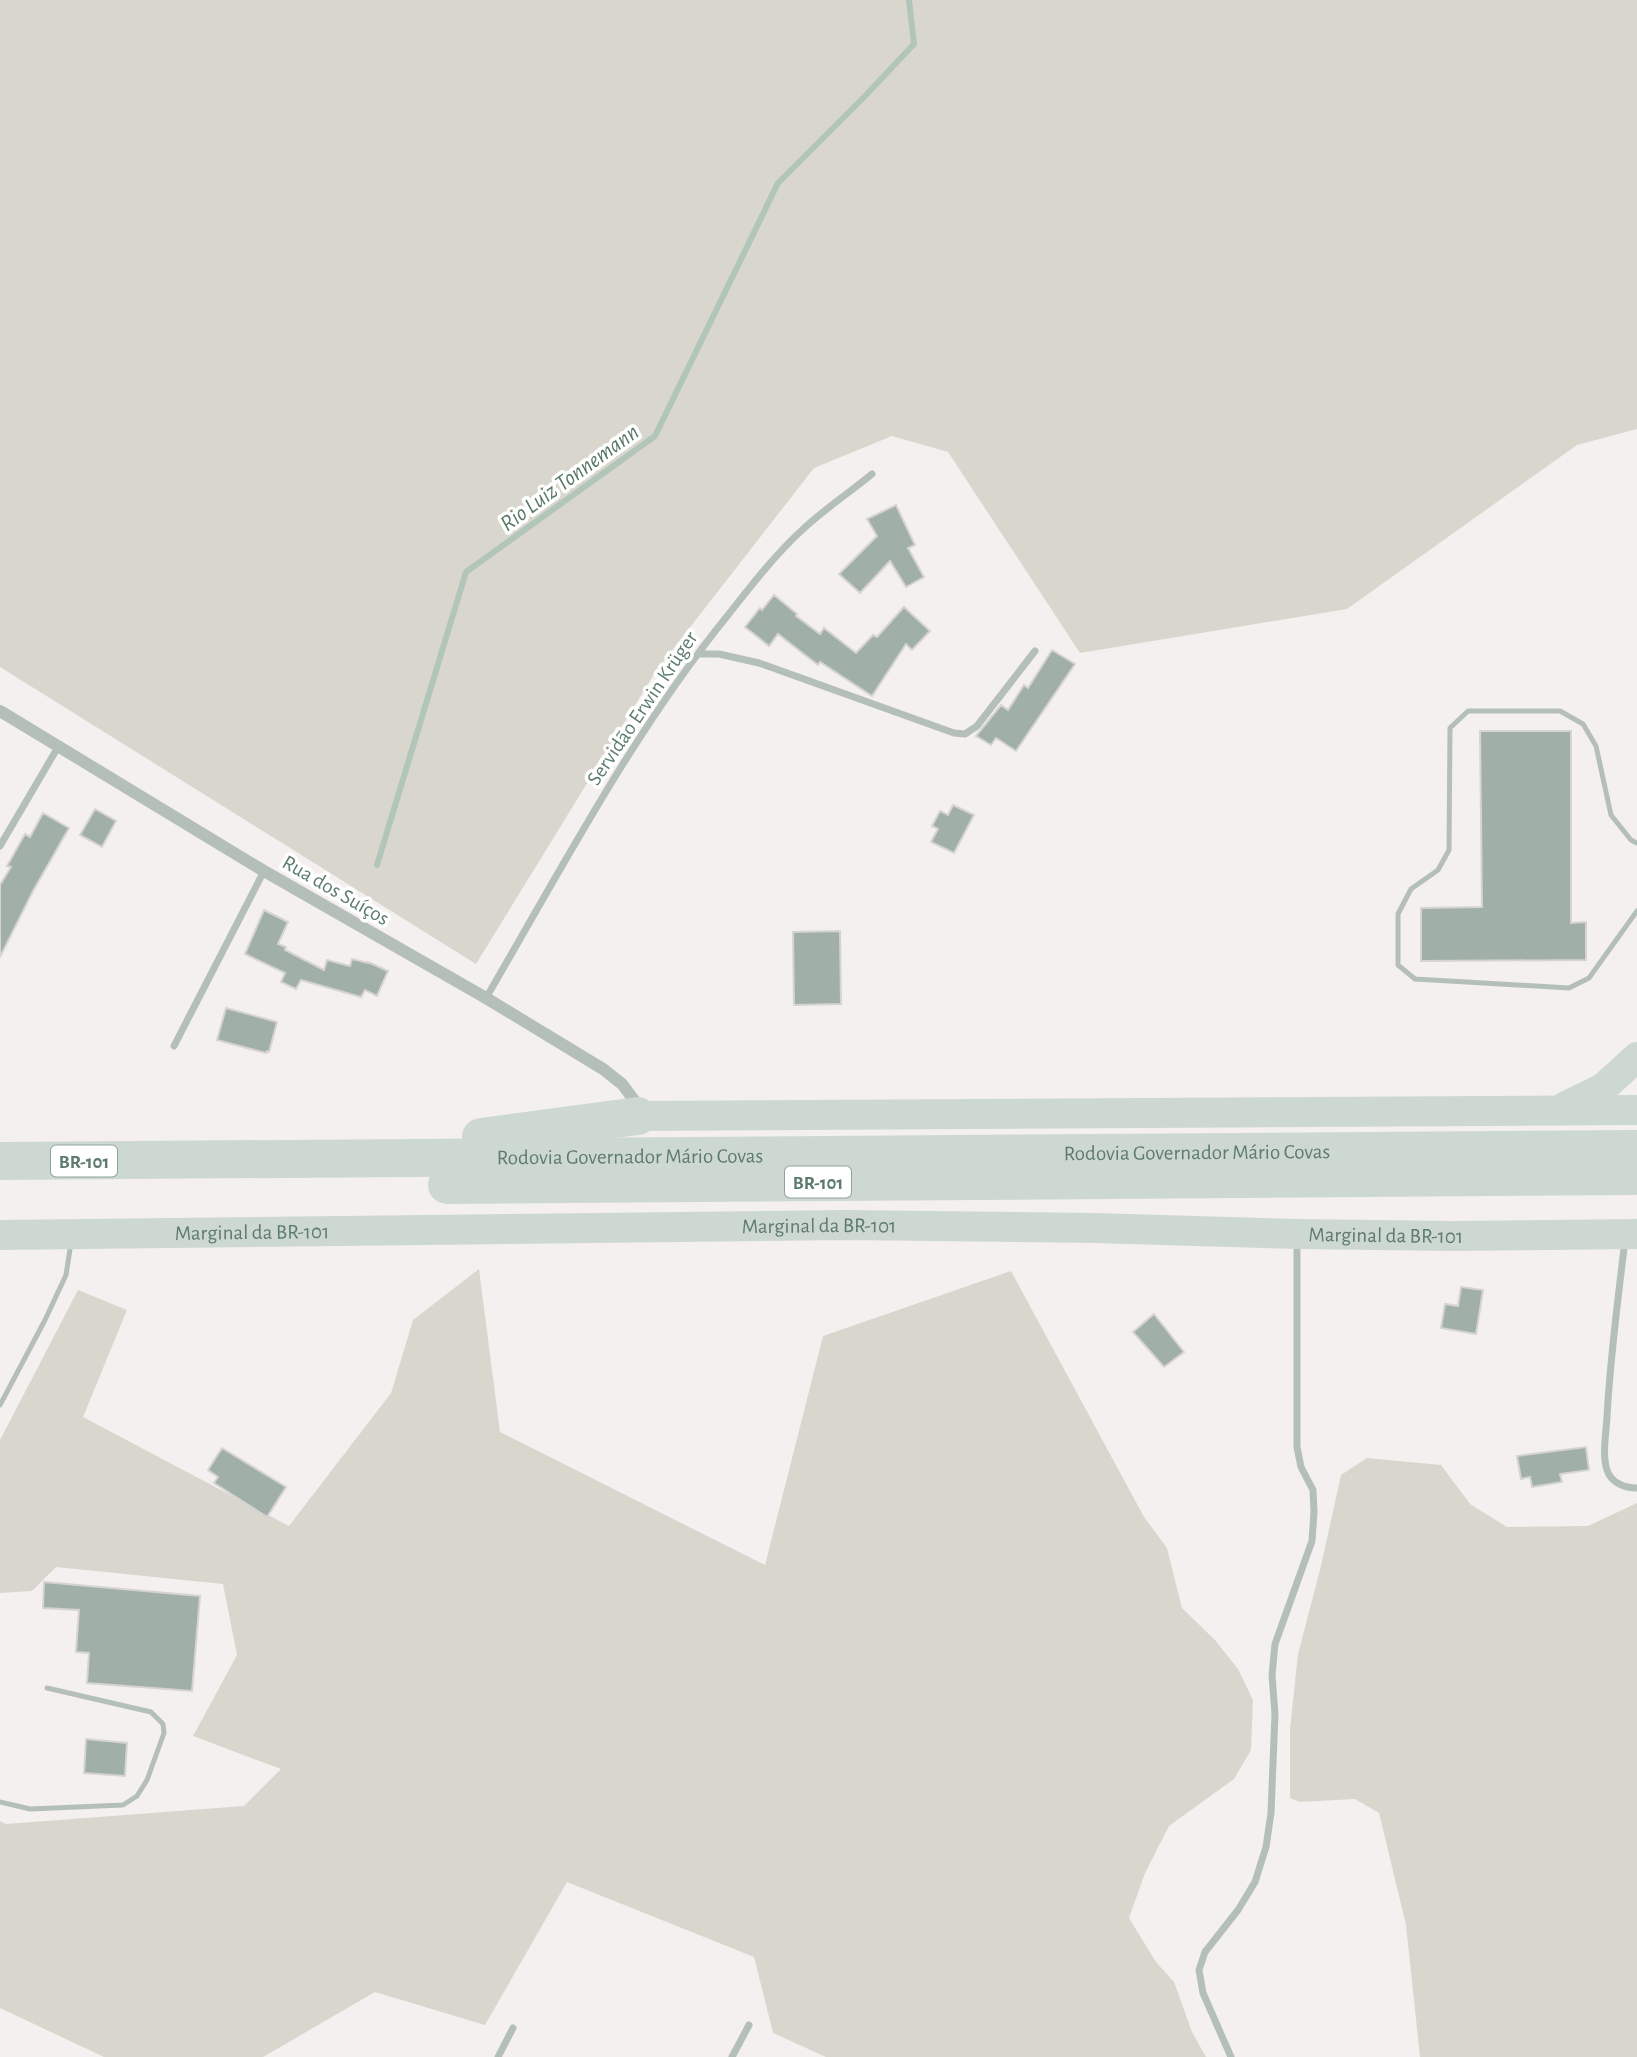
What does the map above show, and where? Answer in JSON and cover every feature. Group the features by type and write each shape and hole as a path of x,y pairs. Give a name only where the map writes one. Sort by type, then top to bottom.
{"highway":[{"path":"308,1160 638,1116"},
{"name":"Rodovia Governador Mário Covas","path":"0,1161 1637,1149"},
{"name":"Rodovia Governador Mário Covas","path":"0,1188 1637,1176"}],"main road":[{"path":"1558,1109 1603,1088 1637,1057"},
{"path":"638,1116 1637,1110"},
{"name":"Marginal da BR-101","path":"0,1235 845,1225 1453,1236 1632,1234"}],"street":[{"name":"Servidão Erwin Krüger","path":"486,998 620,770 698,654 747,591 793,539 872,474"},
{"path":"698,654 719,654 759,663 954,733 965,734 977,726 1035,650"},
{"name":"Rua dos Suíços","path":"0,711 264,871 486,998 603,1069 622,1084 634,1100 638,1116"},
{"path":"0,846 58,747"},
{"path":"174,1046 264,871"},
{"path":"1231,2057 1203,1993 1199,1970 1205,1952 1238,1910 1255,1882 1266,1847 1271,1813 1275,1714 1272,1675 1275,1644 1312,1542 1314,1522 1313,1490 1301,1466 1297,1447 1297,1234"},
{"path":"1632,1234 1611,1355 1605,1448 1607,1470 1612,1479 1623,1486 1637,1488"},
{"path":"732,2057 749,2025"},
{"path":"498,2057 513,2028"}],"lane":[{"path":"1637,843 1631,840 1611,815 1596,746 1583,723 1560,711 1468,711 1450,728 1449,850 1438,870 1411,889 1398,914 1398,965 1415,979 1569,988 1589,978 1637,911"},
{"path":"0,1405 46,1320 66,1275 73,1233"},
{"path":"0,1802 30,1809 123,1805 137,1796 147,1780 164,1733 159,1718 151,1712 47,1688"}],"shaded area":[{"path":"0,0 1637,0 1637,429 1577,445 1347,609 1080,653 948,452 892,436 814,468 656,671 476,964 0,667"},
{"path":"479,1269 500,1432 765,1565 823,1336 1011,1271 1144,1517 1167,1548 1182,1608 1215,1640 1238,1669 1253,1700 1251,1750 1234,1779 1169,1826 1145,1873 1129,1918 1156,1962 1174,1982 1192,2032 1206,2057 826,2057 773,2033 754,1957 567,1882 485,2025 375,1992 263,2057 104,2057 0,2008 0,1821 6,1824 244,1806 281,1769 193,1736 237,1655 223,1584 56,1567 32,1591 0,1593 0,1440 78,1290 127,1310 83,1417 289,1526 391,1393 413,1320"},
{"path":"1367,1458 1441,1465 1470,1504 1507,1527 1588,1526 1637,1503 1637,2057 1420,2057 1406,1925 1379,1813 1355,1799 1300,1802 1290,1798 1290,1729 1298,1654 1341,1475"}],"building":[{"path":"896,505 915,545 908,548 924,577 906,587 890,561 860,593 839,574 877,536 867,519"},
{"path":"774,595 820,634 824,628 856,653 873,635 877,637 904,607 930,631 912,650 906,644 872,696 820,662 818,665 778,634 769,646 745,627"},
{"path":"1052,650 1075,664 1016,751 996,738 991,745 976,736 1001,705 1008,710 1024,685 1028,688"},
{"path":"1480,731 1571,731 1571,923 1586,922 1586,960 1421,961 1421,908 1482,907"},
{"path":"953,805 974,815 954,853 931,842 938,829 932,826 940,811 948,815"},
{"path":"95,809 116,821 102,847 80,835"},
{"path":"43,813 69,828 0,957 0,885 25,834 30,837"},
{"path":"264,910 288,922 278,944 324,970 327,960 350,966 352,959 368,962 388,971 377,996 365,990 361,997 301,980 296,989 281,982 285,973 245,954"},
{"path":"840,931 841,1004 794,1005 793,932"},
{"path":"226,1008 277,1022 269,1052 217,1040"},
{"path":"1461,1287 1483,1290 1476,1334 1441,1328 1445,1304 1458,1306"},
{"path":"1154,1314 1184,1352 1164,1367 1133,1332"},
{"path":"1586,1447 1589,1470 1560,1474 1562,1482 1532,1487 1530,1477 1521,1479 1517,1456"},
{"path":"222,1448 286,1487 267,1517 214,1483 218,1477 208,1470"},
{"path":"44,1582 200,1596 192,1691 87,1683 89,1653 76,1652 79,1610 43,1608"},
{"path":"86,1739 127,1743 125,1776 84,1773"}],"waterway":[{"name":"Rio Luiz Tonnemann","path":"377,865 466,572 655,436 778,183 914,44 909,0"}]}
